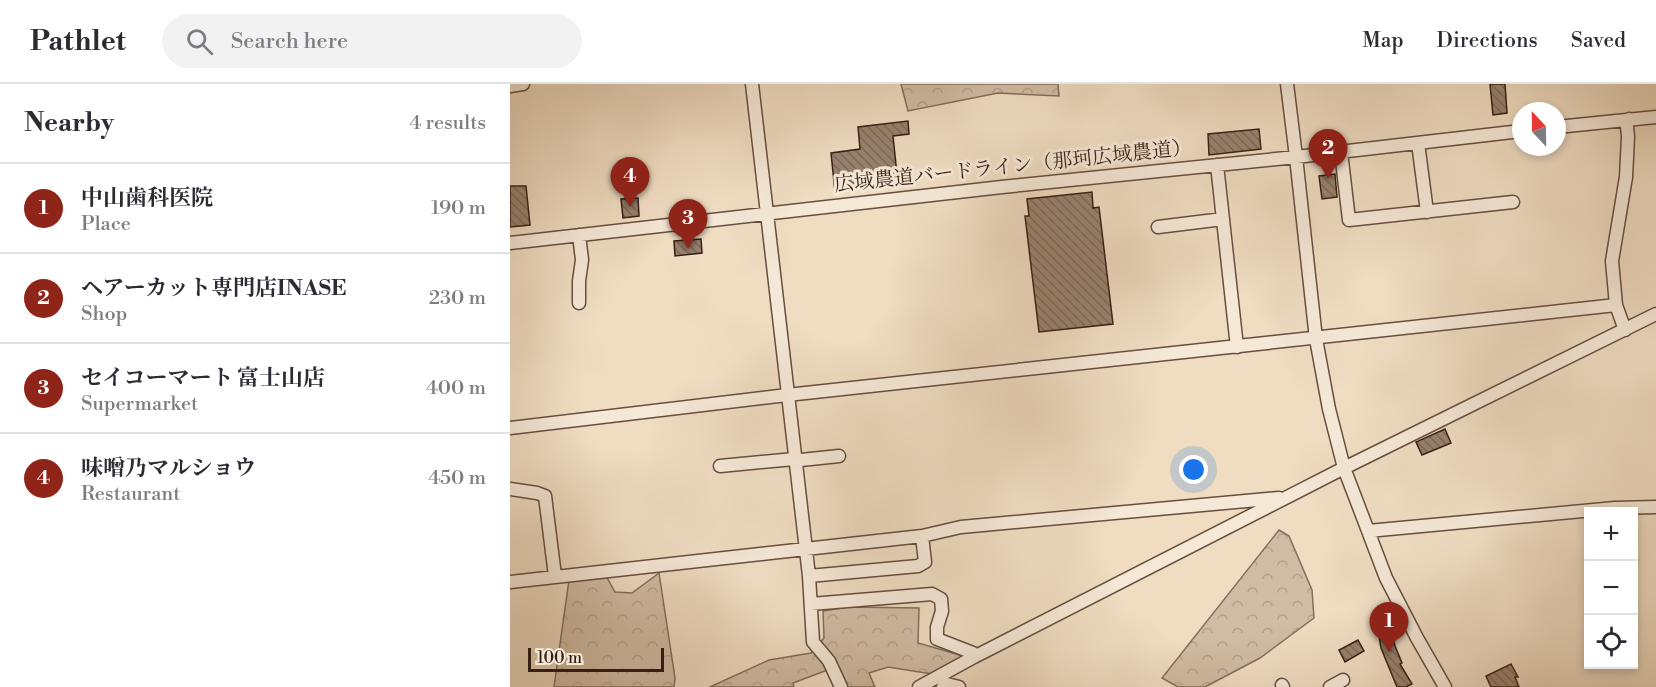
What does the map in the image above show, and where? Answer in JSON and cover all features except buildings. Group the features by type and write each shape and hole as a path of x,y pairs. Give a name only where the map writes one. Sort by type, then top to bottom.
{"street":[{"path":"510,86 523,84"},
{"path":"752,84 809,576 813,642 829,661 841,687"},
{"path":"1287,84 1316,339 1329,409 1344,468 1386,578 1445,687"},
{"path":"1566,126 1656,117"},
{"path":"1625,330 1616,305 1612,261 1626,177 1629,119"},
{"name":"広域農道バードライン（那珂広域農道）","path":"510,243 1512,132"},
{"path":"1418,143 1427,212"},
{"path":"1341,152 1349,220 1513,202"},
{"path":"1217,165 1237,347"},
{"path":"1158,227 1223,219"},
{"path":"579,236 582,260 579,303"},
{"path":"510,428 787,395 1616,305"},
{"path":"939,685 974,657 1344,468 1656,314"},
{"path":"720,466 839,456"},
{"path":"510,489 545,496 555,576"},
{"path":"510,582 922,536 961,527 1276,499 1292,495"},
{"path":"1368,531 1615,508 1656,507"},
{"path":"809,576 918,566 925,562 922,536"},
{"path":"811,604 932,594 941,599 942,611 937,627 937,639 973,653 974,657"},
{"path":"1330,687 1343,680"},
{"path":"919,687 947,684 959,687"}],"green space":[{"path":"901,84 1058,84 1059,96 998,93 908,111"},
{"path":"1279,530 1289,536 1312,590 1314,618 1260,658 1205,687 1178,687 1162,678"},
{"path":"659,573 675,678 674,687 554,687 569,580 605,574 615,592 632,593"},
{"path":"849,607 919,608 918,643 963,656 932,674 888,667 869,673 875,687 848,687 838,666 793,683 794,687 710,687 769,660 811,653 824,638 823,611"}],"place":[{"name":"ヘアーカット専門店INASE","path":"1328,179"},
{"name":"味噌乃マルショウ","path":"630,207"},
{"name":"セイコーマート 富士山店","path":"688,249"},
{"name":"中山歯科医院","path":"1389,652"}]}
